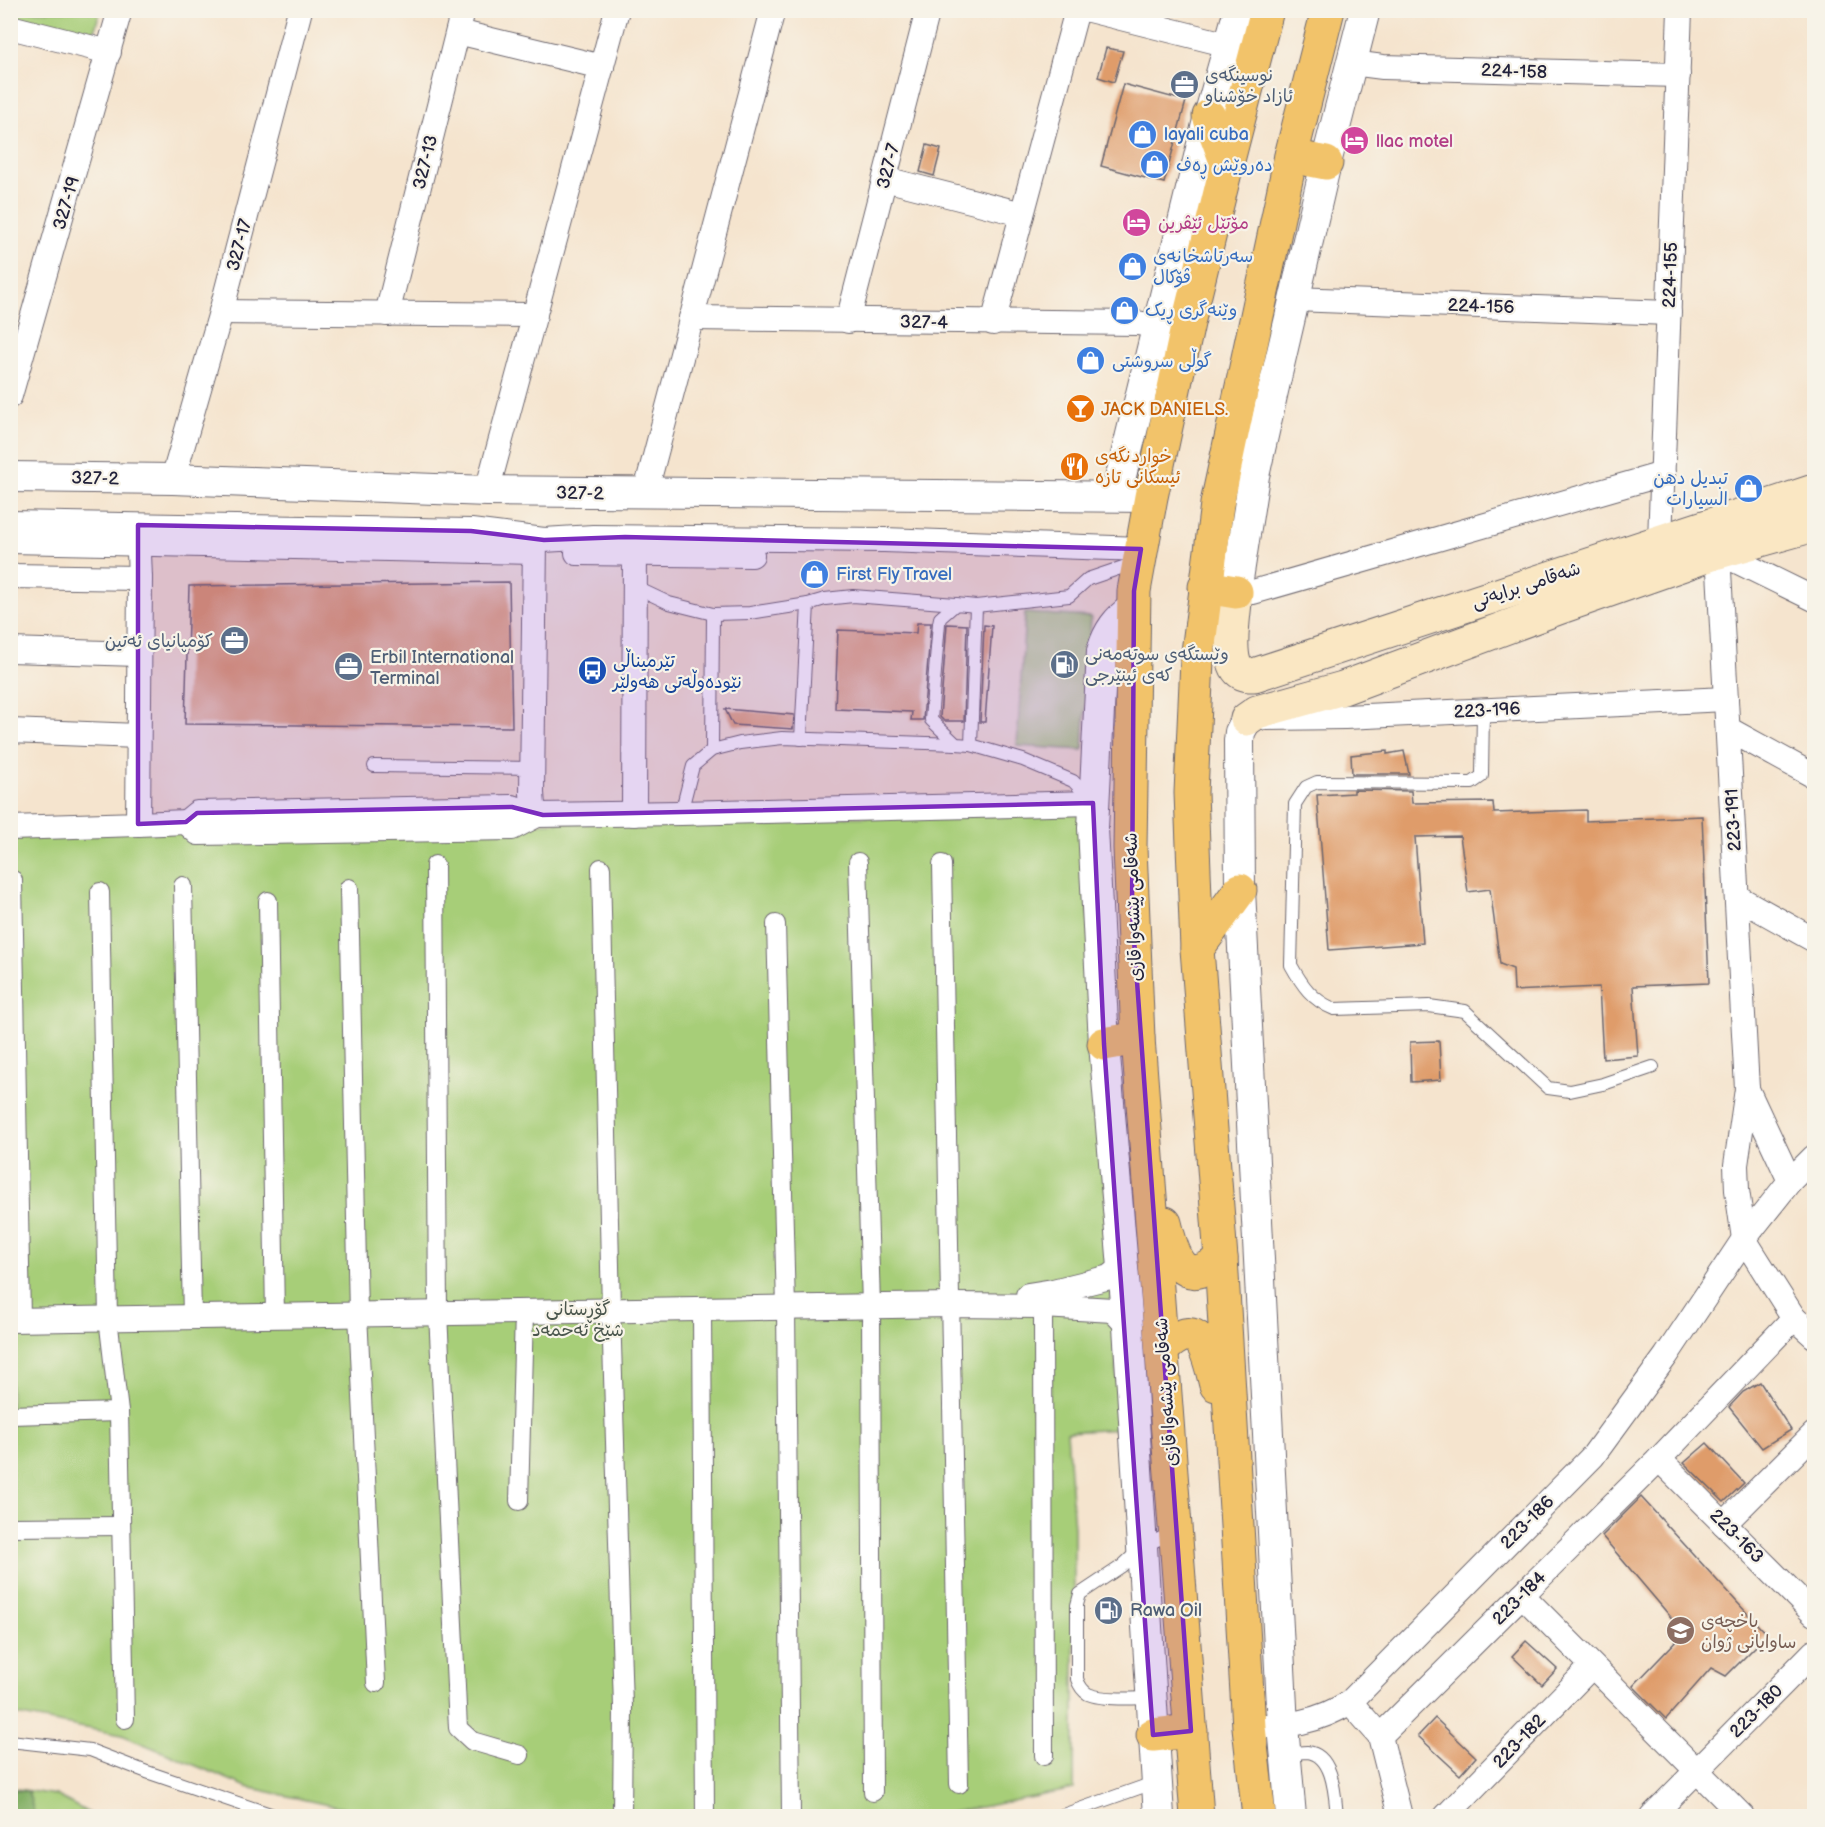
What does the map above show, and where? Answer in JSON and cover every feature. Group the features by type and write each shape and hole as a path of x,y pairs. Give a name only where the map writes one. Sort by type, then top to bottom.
{"highway":[{"name":"شەقامی پێشەوا قازی","path":"1197,1816 1138,1038 1130,848 1134,591 1150,497 1188,323 1267,10"},
{"path":"1259,1816 1249,1727 1221,1258 1197,949 1191,793 1197,660 1221,590 1217,504 1291,156 1329,10"},
{"path":"1209,116 1227,164"},
{"path":"1291,156 1326,163"},
{"path":"1197,949 1240,890"},
{"path":"1104,1044 1138,1038"},
{"path":"1149,1164 1173,1254 1181,1267 1190,1272 1201,1271 1212,1266 1221,1258"},
{"path":"1163,1349 1182,1335 1192,1335 1202,1340 1209,1358 1234,1466"},
{"path":"1153,1735 1191,1731"}],"main road":[{"name":"شەقامی برایەتی","path":"1221,590 1234,662 1238,672 1254,675 1815,491"},
{"name":"شەقامی برایەتی","path":"1247,719 1257,712 1343,688 1558,608 1719,552 1815,525"},
{"path":"1542,580 1558,608"}],"street":[{"name":"327-19","path":"10,396 120,10"},
{"name":"327-17","path":"173,479 221,312 300,10"},
{"path":"487,491 617,10"},
{"path":"645,494 773,10"},
{"name":"327-7","path":"848,321 928,10"},
{"path":"993,323 1077,10"},
{"path":"1089,10 1229,45"},
{"path":"1116,496 1209,116 1239,10"},
{"path":"1365,10 1326,163 1254,476 1221,590 1253,592 1663,474"},
{"name":"224-155","path":"1660,540 1680,10"},
{"path":"461,21 602,67"},
{"name":"327-13","path":"387,314 461,21"},
{"path":"10,27 109,52"},
{"name":"224-158","path":"1352,63 1383,67 1677,75"},
{"path":"885,178 1022,214"},
{"name":"224-156","path":"1294,299 1669,314"},
{"path":"221,312 535,315"},
{"name":"327-4","path":"691,318 1137,323 1156,326"},
{"name":"327-2","path":"10,477 173,479 487,491 645,494 1150,497"},
{"path":"10,523 138,534 535,546 884,540 1140,556"},
{"path":"10,541 138,534"},
{"path":"138,534 140,578 138,824"},
{"path":"535,546 532,768 533,806 537,815"},
{"path":"634,814 635,546"},
{"path":"1719,552 1815,599"},
{"name":"223-191","path":"1719,552 1747,1089"},
{"path":"10,576 140,578"},
{"path":"1134,607 1120,616 1102,651 1093,803 1104,1044 1128,1326 1159,1816"},
{"path":"10,650 138,654"},
{"name":"223-196","path":"1247,719 1726,699"},
{"path":"1247,719 1240,732 1239,741 1240,890 1291,1816"},
{"path":"1728,729 1815,776"},
{"path":"10,731 138,736"},
{"path":"10,828 186,822 198,833 512,828 537,815 1093,803"},
{"path":"858,862 871,1306 873,1792"},
{"path":"942,864 958,1784"},
{"path":"435,865 438,1313 458,1728 472,1741 520,1755"},
{"path":"601,868 623,1707 622,1816"},
{"path":"13,880 16,1320 951,1305 1043,1306 1113,1310 1128,1326"},
{"path":"183,886 192,1317"},
{"path":"349,888 358,1314 376,1683"},
{"path":"100,892 108,1318 119,1412 124,1719"},
{"path":"1737,897 1815,940"},
{"path":"268,901 275,1316"},
{"path":"776,924 786,1308 791,1816"},
{"path":"1747,1089 1790,1181"},
{"path":"1747,1089 1736,1165 1744,1239 1794,1318 1815,1336"},
{"name":"223-186","path":"1249,1727 1286,1740 1350,1702 1593,1456 1666,1356 1744,1239 1790,1181 1815,1157"},
{"path":"951,1305 1053,1292 1110,1277 1123,1267"},
{"path":"1043,1306 1044,1756"},
{"path":"702,1309 705,1816"},
{"path":"519,1501 524,1312"},
{"name":"223-184","path":"1380,1736 1659,1459 1794,1318"},
{"path":"10,1414 119,1412"},
{"path":"1724,1524 1815,1434"},
{"name":"223-163","path":"1659,1459 1815,1614"},
{"path":"10,1527 121,1526"},
{"path":"1522,1595 1742,1816"},
{"name":"223-180","path":"1697,1771 1815,1652"},
{"name":"223-182","path":"1446,1816 1592,1666"},
{"path":"1350,1702 1380,1736 1400,1816"},
{"path":"1652,1816 1697,1771"}],"lane":[{"path":"635,587 669,603 713,614 750,613 808,604 825,598 853,596 976,606 1069,596 1088,579 1140,556"},
{"path":"801,739 808,604"},
{"path":"956,604 940,618 932,720 956,744"},
{"path":"971,745 976,606"},
{"path":"712,750 713,614"},
{"path":"1484,710 1482,776 1472,783 1317,782 1305,787 1295,804 1292,965 1302,984 1320,1004 1334,1009 1429,1006 1465,1011 1548,1088 1570,1091 1603,1084 1653,1067"},
{"path":"681,813 693,766 712,750 740,743 782,738 971,745 1023,760 1073,781 1093,803"},
{"path":"374,766 532,768"},
{"path":"1151,1697 1136,1699 1088,1694 1080,1686 1077,1679 1077,1605 1080,1594 1122,1566 1141,1548 1174,1531"},
{"path":"1286,1740 1321,1759 1332,1775 1337,1816"},
{"path":"10,1741 90,1750 276,1816"},
{"path":"1060,1816 1156,1782"}],"highlighted area":[{"path":"138,525 471,531 544,540 625,537 1141,549 1134,591 1132,912 1191,1731 1153,1735 1104,1044 1093,803 543,815 512,807 197,813 186,822 138,824"}],"green space":[{"path":"10,11 100,11 93,36 11,15"},
{"path":"1025,613 1091,617 1083,750 1017,746"},
{"name":"گۆڕستانی شێخ ئەحمەد","path":"1082,813 1120,1429 1067,1432 1074,1528 1074,1789 934,1816 378,1816 247,1787 122,1735 11,1714 10,832"},
{"path":"10,1788 56,1795 94,1816 11,1816"},
{"path":"10,1790 28,1791 35,1816 11,1816"}],"building":[{"path":"1106,48 1123,51 1114,82 1098,77"},
{"name":"layali cuba","path":"1123,84 1186,101 1164,183 1101,166"},
{"path":"927,145 941,149 934,176 920,172"},
{"name":"Erbil International Terminal","path":"509,582 512,727 185,724 189,586"},
{"path":"917,623 931,623 923,720 911,720 912,712 835,709 838,630 916,633"},
{"path":"947,624 967,625 964,721 944,721 940,717"},
{"path":"984,625 992,626 985,722 980,722"},
{"path":"725,709 794,715 793,729 733,725"},
{"path":"1387,751 1387,754 1404,751 1409,774 1352,774 1351,755"},
{"path":"1354,790 1411,791 1412,803 1493,802 1494,813 1586,810 1586,821 1702,816 1709,983 1633,986 1638,1056 1603,1059 1599,987 1514,991 1513,969 1500,964 1490,889 1468,892 1460,836 1415,837 1423,943 1329,950 1317,795 1354,793"},
{"path":"1439,1041 1441,1080 1411,1082 1410,1042"},
{"path":"1760,1382 1791,1430 1762,1448 1729,1407 1743,1392"},
{"path":"1707,1443 1744,1483 1724,1502 1684,1463"},
{"path":"1641,1497 1767,1635 1726,1676 1711,1668 1666,1719 1633,1686 1682,1635 1675,1622 1602,1536"},
{"path":"1526,1641 1557,1669 1542,1685 1512,1656"},
{"path":"1435,1718 1476,1757 1460,1775 1418,1736"}],"place":[{"name":"نوسینگەی ئازاد خۆشناو","path":"1184,85"},
{"name":"layali cuba","path":"1143,134"},
{"name":"llac motel","path":"1355,141"},
{"name":"دەروێش ڕەف","path":"1155,165"},
{"name":"مۆتێل ئێڤرین","path":"1137,223"},
{"name":"سەرتاشخانەی ڤۆکال","path":"1132,266"},
{"name":"وێنەگری ڕیک","path":"1124,310"},
{"name":"گوڵی سروشتی","path":"1091,361"},
{"name":"JACK DANIELS.","path":"1080,409"},
{"name":"خواردنگەی ئیسکانی تازە","path":"1074,466"},
{"name":"تبديل دهن السيارات","path":"1749,488"},
{"name":"First Fly Travel","path":"815,574"},
{"name":"کۆمپانیای ئەتین","path":"234,641"},
{"name":"وێستگەی سوتەمەنی کەی ئینێرجی","path":"1064,664"},
{"name":"Erbil International Terminal","path":"349,667"},
{"name":"تێرمیناڵی نێودەوڵەتی هەولێر","path":"592,671"},
{"name":"Rawa Oil","path":"1109,1610"},
{"name":"باخچەی ساوایانی ژوان","path":"1680,1631"}]}
